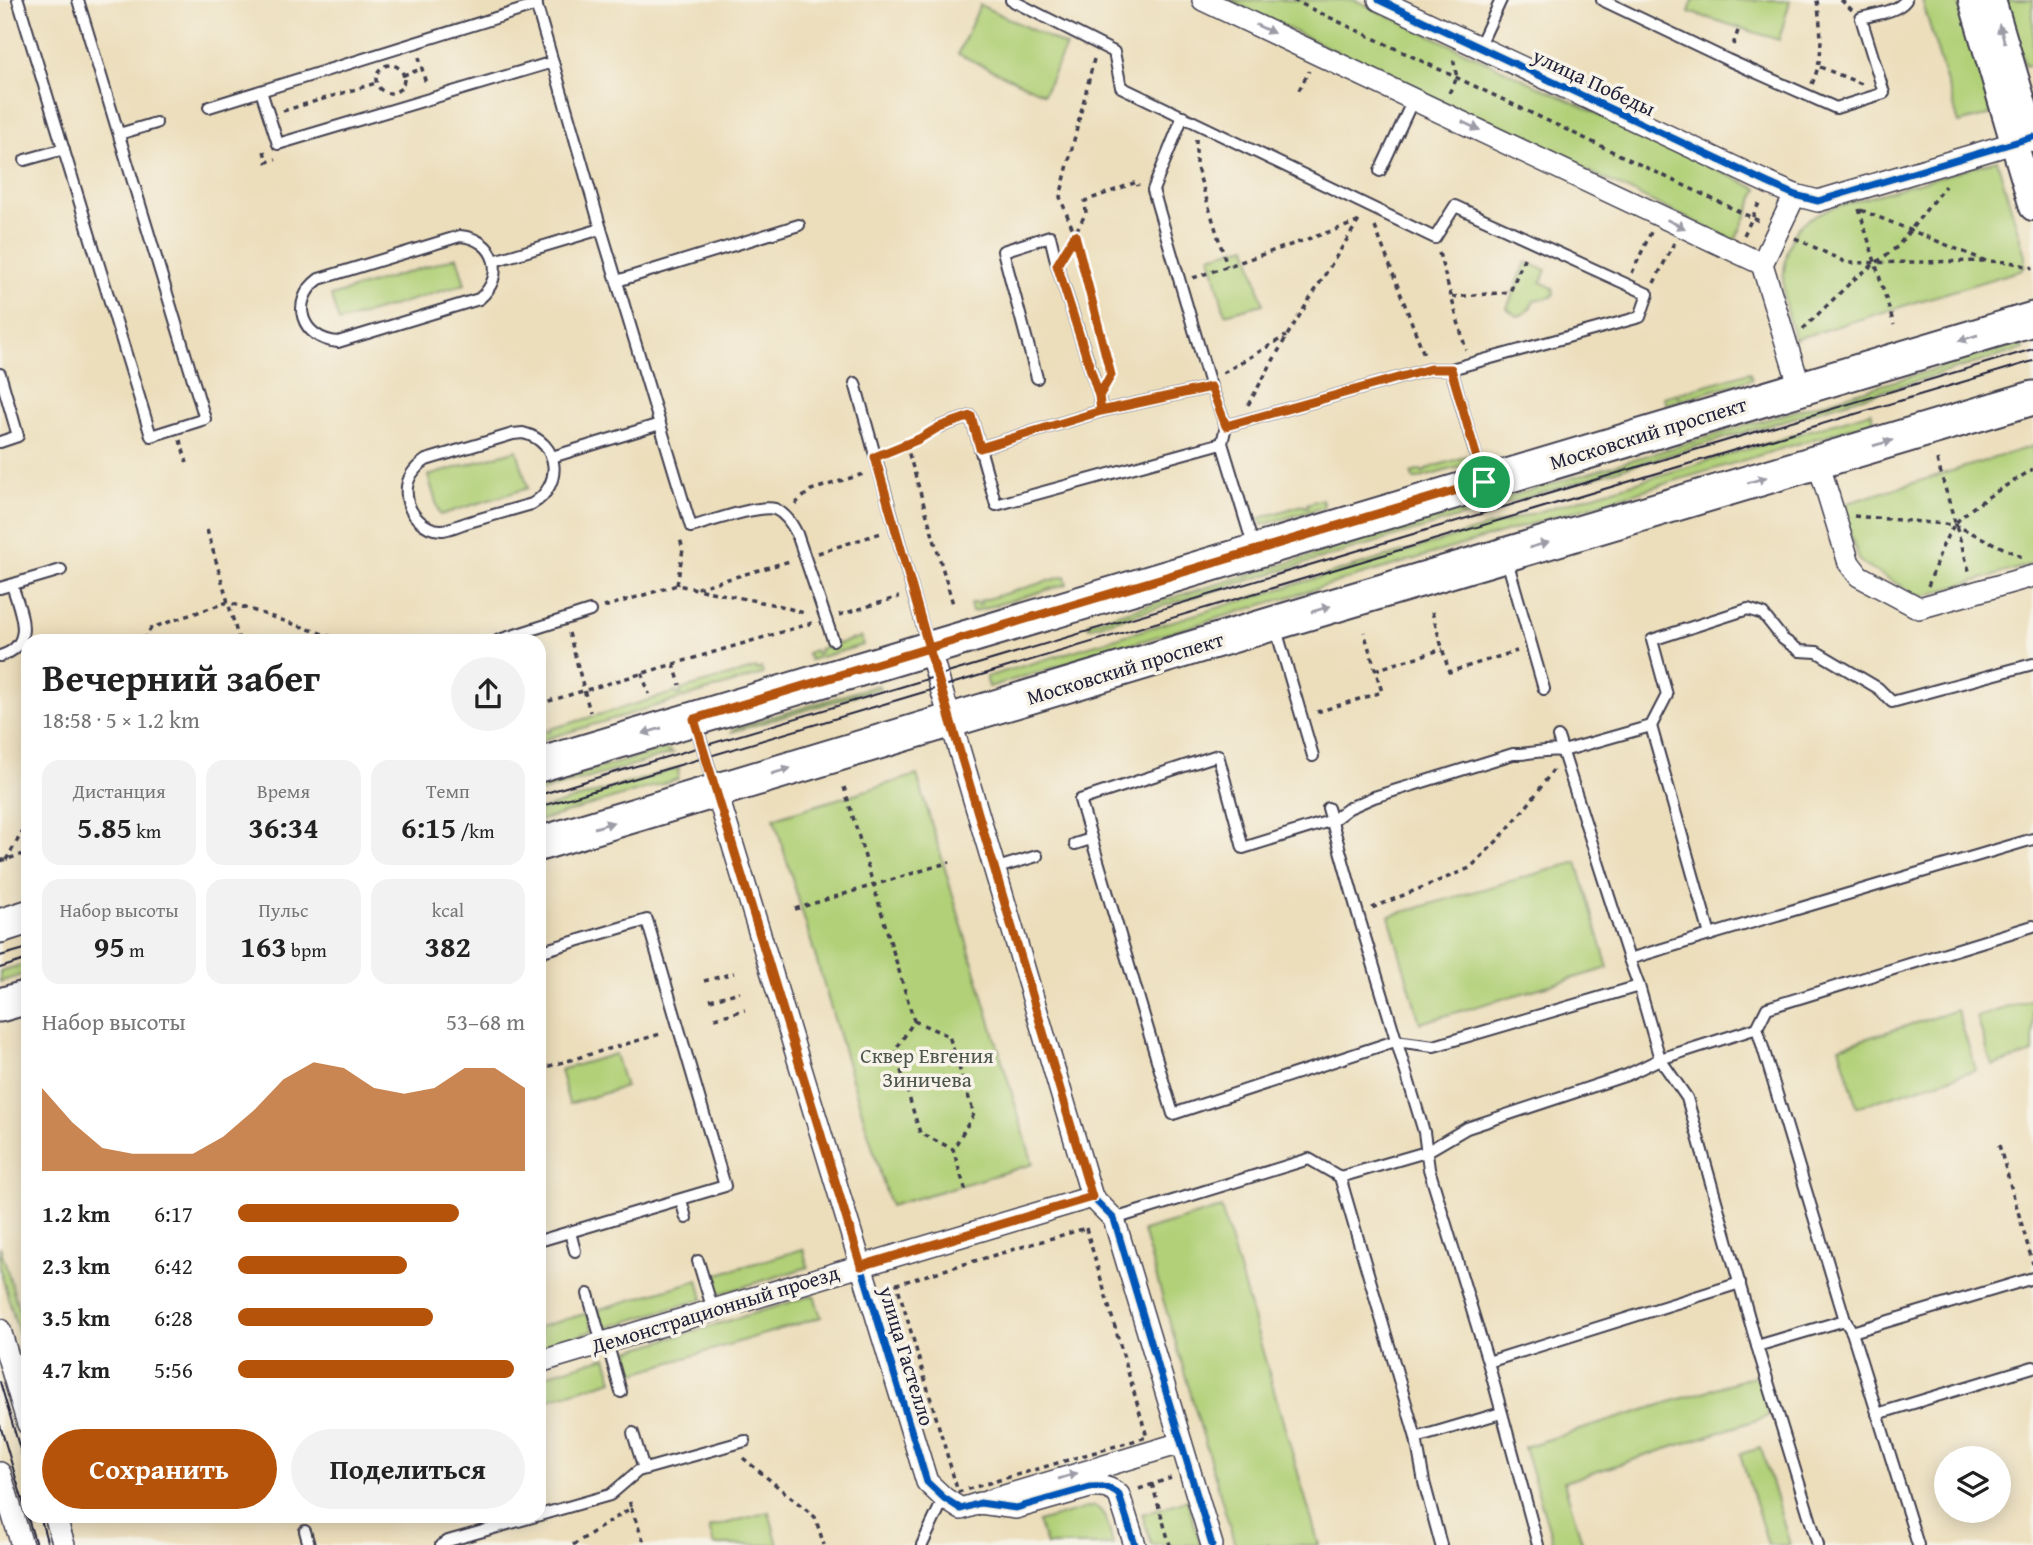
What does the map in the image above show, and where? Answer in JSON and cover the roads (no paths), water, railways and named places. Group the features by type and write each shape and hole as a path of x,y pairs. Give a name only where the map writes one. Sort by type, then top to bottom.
{"main road":[{"name":"Московский проспект","path":"546,763 2033,319"},
{"name":"Московский проспект","path":"546,842 2033,398"},
{"path":"0,1005 21,999"}],"street":[{"path":"1203,0 1762,264"},
{"name":"улица Победы","path":"1379,0 1795,195"},
{"path":"1972,0 2028,139"},
{"path":"1992,0 2028,139 2033,206"},
{"path":"1800,388 1762,264 1795,195 1818,201 2028,139"},
{"path":"1818,462 1852,570 1858,576 1919,608 2033,576"},
{"path":"929,648 1092,1197 1114,1219 1212,1545"},
{"name":"улица Гастелло","path":"716,790 927,1482 944,1498"},
{"name":"Демонстрационный проезд","path":"546,1360 1092,1197"},
{"path":"0,1330 21,1400"},
{"path":"944,1498 961,1508 1181,1443"},
{"path":"0,1474 22,1545"},
{"path":"980,1503 1016,1508 1102,1486 1113,1489 1119,1495 1135,1545"},
{"path":"57,1523 64,1545"}],"lane":[{"path":"19,0 151,436 205,419 78,0"},
{"path":"939,427 971,416 996,505 1222,443 1232,425 1430,369 1451,369 1640,317 1648,294 1455,206 1435,238 1121,87 1114,52 1011,0"},
{"path":"1479,47 1501,0"},
{"path":"1602,0 1620,4 1728,60 1836,108 1884,93 1861,18 1895,9 1906,0"},
{"path":"209,107 536,3 691,527 761,508 784,514 797,534 833,640"},
{"path":"261,91 278,144 553,62"},
{"path":"1380,171 1413,100"},
{"path":"1183,116 1153,190 1210,384 1232,425"},
{"path":"119,134 156,123"},
{"path":"25,160 64,149"},
{"path":"1366,205 1371,192"},
{"path":"617,281 799,225"},
{"path":"494,261 601,229"},
{"path":"469,236 478,240 485,245 494,261 491,286 479,299 338,342 320,338 307,326 303,318 303,300 312,284 319,279 451,237 469,236"},
{"path":"1037,378 1003,251 1050,236 1099,396 1101,411"},
{"path":"1451,369 1484,482"},
{"path":"0,374 18,436 0,442"},
{"path":"855,383 929,648"},
{"path":"980,448 1101,411 1210,384"},
{"path":"552,457 660,424"},
{"path":"523,433 541,440 552,457 554,476 551,485 546,493 532,504 443,530 418,520 408,505 407,484 411,474 426,460 523,433"},
{"path":"1222,443 1255,551"},
{"path":"1505,554 1544,689"},
{"path":"22,634 21,616 6,587 61,570"},
{"path":"1710,935 1651,726 1668,695 1652,640 1748,609 1763,614 1783,639 1800,651 1817,652 1878,688 1892,702 2033,664"},
{"path":"518,634 590,611"},
{"path":"1275,623 1313,756"},
{"path":"0,656 9,653 21,641"},
{"path":"694,719 716,790"},
{"path":"1639,986 1434,1046 1395,1041 1173,1114 1080,800 1218,755 1243,848 1333,820 1349,808 1374,797 1513,754 1525,755 1548,749 1563,751 1651,726"},
{"path":"1558,737 1660,1059 1687,1098 1757,1346 1818,1545"},
{"path":"1328,808 1357,914 1424,1132 1429,1169 1488,1362 1538,1545"},
{"path":"1075,844 1091,839"},
{"path":"1629,959 2033,839"},
{"path":"994,869 1037,856"},
{"path":"546,950 647,920 725,1186 546,1239"},
{"path":"1918,1545 1852,1332 1845,1320 1757,1028 1767,1008 2033,926"},
{"path":"1340,1177 1426,1152 1467,1128 1627,1075 1660,1059 1757,1028"},
{"path":"1114,1219 1309,1159 1340,1177 1416,1438 1424,1482 1441,1545"},
{"path":"681,1200 686,1218"},
{"path":"570,1232 575,1251"},
{"path":"698,1261 713,1310"},
{"path":"1852,1332 2033,1278"},
{"path":"1488,1362 1740,1283"},
{"path":"588,1294 621,1392"},
{"path":"1757,1346 1845,1320"},
{"path":"1877,1414 2032,1371"},
{"path":"1416,1438 1502,1413"},
{"path":"633,1433 644,1469"},
{"path":"546,1513 610,1495 638,1471 745,1441"},
{"path":"922,1545 944,1498"},
{"path":"442,1545 512,1523"},
{"path":"305,1531 309,1545"}],"tram line":[{"path":"546,793 2033,349"},
{"path":"546,805 2033,361"},
{"path":"0,956 21,950"},
{"path":"0,968 21,961"},
{"path":"0,1382 21,1452"},
{"path":"0,1425 21,1495"},
{"path":"29,1523 36,1545"},
{"path":"42,1523 48,1545"}],"park label":[{"name":"Сквер Евгения Зиничева","path":"927,1067"}]}
